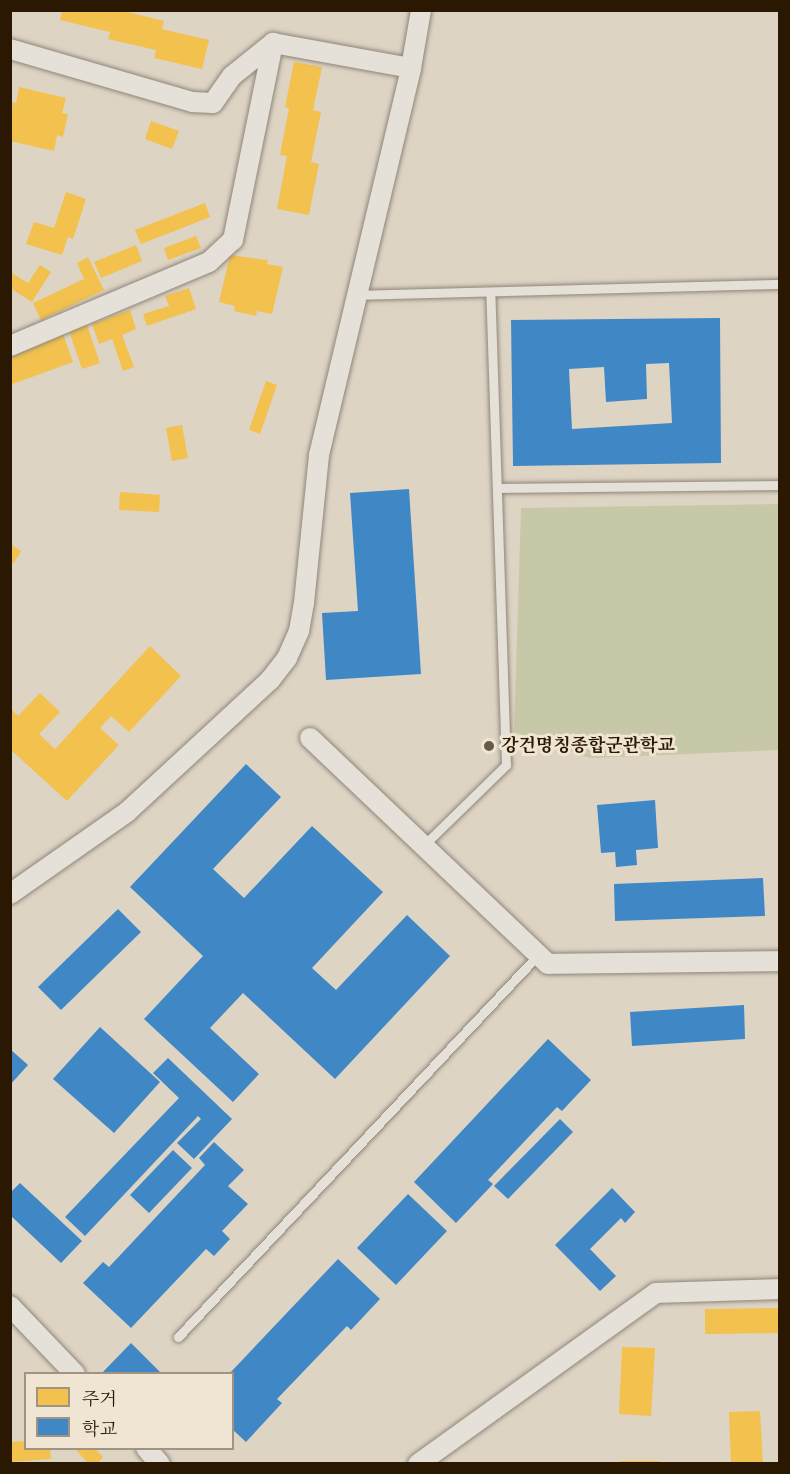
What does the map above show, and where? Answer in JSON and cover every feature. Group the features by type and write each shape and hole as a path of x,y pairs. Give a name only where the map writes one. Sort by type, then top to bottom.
{"street":[{"path":"10,894 127,812 270,680 287,658 299,631 304,603 319,455 411,68 422,10"},
{"path":"10,49 192,102 213,103 232,76 273,43 411,68"},
{"path":"10,346 208,262 233,240 273,43"},
{"path":"310,738 548,964 780,961"},
{"path":"417,1464 656,1293 780,1289"},
{"path":"10,1306 73,1372"},
{"path":"147,1450 160,1464"}],"lane":[{"path":"357,295 780,284"},
{"path":"423,846 506,765 490,292"},
{"path":"496,488 780,484"},
{"path":"178,1337 538,955"}],"green space":[{"path":"779,504 779,750 590,758 514,732 521,508"}],"building: 주거":[{"path":"62,10 120,10 164,21 162,29 209,40 202,69 154,58 156,50 108,39 110,32 60,20"},
{"path":"294,62 322,67 313,110 321,112 311,162 319,164 309,215 277,209 287,156 280,155 289,108 285,107"},
{"path":"19,87 66,98 62,113 68,114 63,137 57,135 54,151 10,141 10,109 12,102 16,103"},
{"path":"151,121 179,131 172,149 145,139"},
{"path":"66,192 86,199 73,239 68,237 62,255 26,244 34,222 54,228"},
{"path":"205,203 210,217 141,244 135,230"},
{"path":"196,236 201,248 168,260 164,248"},
{"path":"136,245 142,261 101,278 94,262"},
{"path":"230,255 268,260 267,264 283,267 272,314 257,311 256,316 234,311 235,306 219,302"},
{"path":"88,257 104,290 41,320 33,303 84,279 77,263"},
{"path":"40,265 51,272 32,302 10,288 10,272 28,283"},
{"path":"189,288 196,309 147,326 143,314 169,306 165,296"},
{"path":"130,310 136,329 122,335 134,367 123,371 112,339 99,344 92,324"},
{"path":"87,325 100,363 82,369 69,331"},
{"path":"63,334 73,362 10,385 10,353"},
{"path":"266,381 277,385 260,434 249,430"},
{"path":"182,425 188,458 172,461 166,428"},
{"path":"120,492 160,495 159,512 119,510"},
{"path":"10,544 21,551 14,563 10,561"},
{"path":"150,646 181,676 129,732 111,716 100,728 119,745 67,801 10,749 10,708 18,716 40,693 60,712 39,734 55,749"},
{"path":"780,1308 780,1333 705,1334 705,1309"},
{"path":"622,1347 655,1348 651,1416 619,1414"},
{"path":"760,1411 763,1464 731,1464 729,1412"},
{"path":"24,1441 24,1450 50,1450 51,1459 10,1462 10,1442"},
{"path":"76,1450 96,1450 103,1457 97,1464 89,1464"},
{"path":"620,1461 659,1461 659,1464 620,1464"}],"building: 학교":[{"path":"720,318 721,463 513,466 511,320","holes":["669,363 672,423 572,429 569,369 604,367 606,402 647,399 646,364"]},
{"path":"409,489 421,674 326,680 322,613 358,611 350,493"},
{"path":"246,764 281,797 213,869 244,898 312,826 383,892 312,968 336,990 407,915 450,956 335,1079 243,993 210,1028 259,1074 233,1102 144,1019 203,956 130,887"},
{"path":"655,800 658,848 636,850 637,865 616,867 615,852 601,853 597,805"},
{"path":"763,878 765,916 615,921 614,884"},
{"path":"118,909 141,932 61,1010 38,987"},
{"path":"744,1005 745,1039 632,1046 630,1012"},
{"path":"100,1027 160,1082 114,1133 53,1079"},
{"path":"548,1039 591,1080 562,1111 557,1107 488,1180 493,1184 456,1223 414,1182"},
{"path":"10,1049 28,1065 10,1085"},
{"path":"168,1058 232,1119 194,1159 177,1143 201,1119 198,1116 85,1236 65,1217 179,1098 153,1073"},
{"path":"560,1119 573,1132 508,1199 494,1186"},
{"path":"214,1142 244,1170 228,1186 248,1204 222,1231 230,1239 214,1256 206,1249 131,1328 83,1283 103,1262 109,1267 205,1165 199,1158"},
{"path":"173,1150 192,1168 149,1213 130,1195"},
{"path":"20,1183 82,1241 61,1263 10,1215 10,1193"},
{"path":"612,1188 635,1212 625,1223 621,1218 590,1249 616,1276 600,1291 555,1245"},
{"path":"408,1194 447,1231 396,1285 357,1248"},
{"path":"338,1259 380,1299 351,1330 347,1326 277,1399 282,1403 246,1442 234,1431 234,1372 231,1372"},
{"path":"131,1343 160,1372 103,1372"}],"place":[{"name":"강건명칭종합군관학교","path":"489,746"}]}
